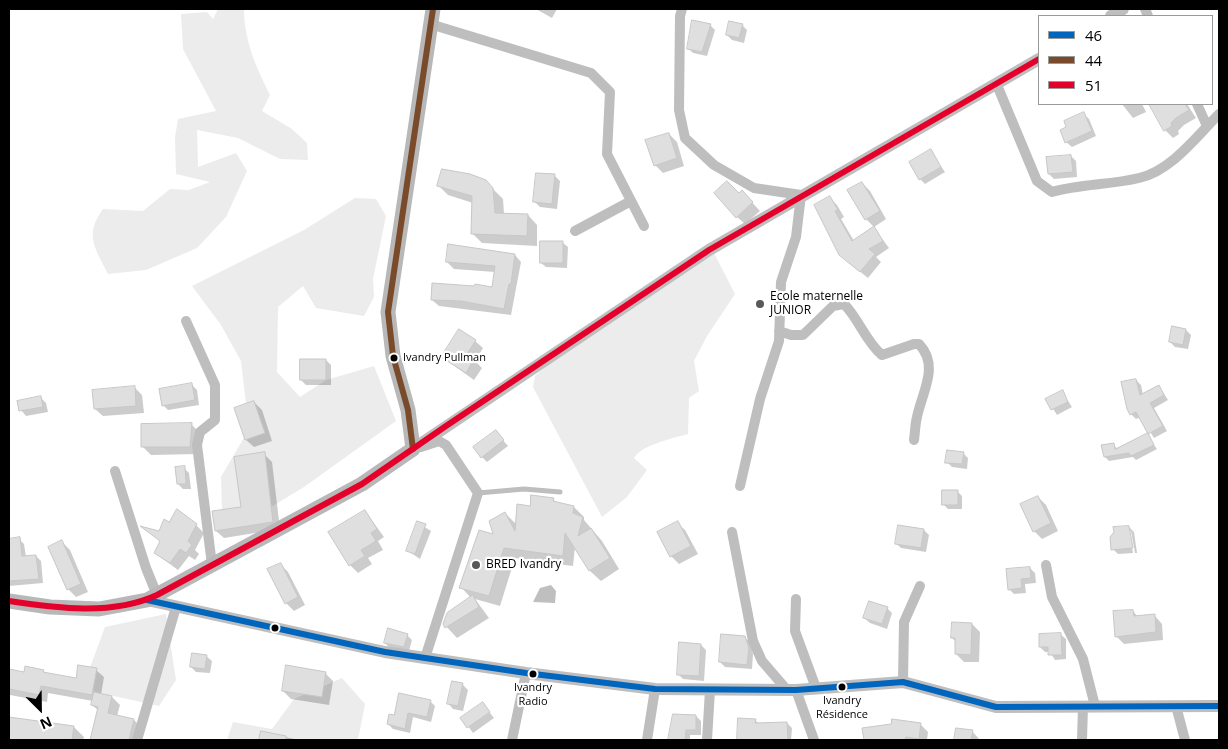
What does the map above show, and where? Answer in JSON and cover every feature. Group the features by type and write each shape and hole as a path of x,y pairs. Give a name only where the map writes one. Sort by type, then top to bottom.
{"main road":[{"path":"9,601 50,607 99,609 152,598 362,484 413,449 408,410 393,356 388,312 432,9"}],"street":[{"path":"682,9 680,16 679,110 685,138 714,165 754,188 801,195"},
{"path":"430,24 591,73 610,92 607,154 644,226"},
{"path":"413,449 703,255 801,195 1038,61"},
{"path":"997,85 1036,181 1052,192 1065,188 1141,178 1175,160 1219,113 1200,108"},
{"path":"1200,108 1208,126"},
{"path":"740,486 746,449 779,341 781,282 796,237 801,195"},
{"path":"576,231 631,201"},
{"path":"779,331 792,335 802,335 832,306 844,304 853,314 876,350 882,355 919,344 929,358 929,366 926,391 917,416 914,440"},
{"path":"186,321 215,385 216,420 200,432 197,445 212,565"},
{"path":"413,449 439,441 446,445 478,493 425,658"},
{"path":"115,471 146,568 152,598 176,607 385,652 526,673 655,688 791,690 846,688 903,682 996,707 1219,706"},
{"path":"732,532 753,641 762,661 791,690 814,740"},
{"path":"1046,565 1052,597 1083,659 1089,706 1082,740"},
{"path":"903,682 904,622 920,586"},
{"path":"796,599 795,631 816,688"},
{"path":"136,740 176,607"},
{"path":"512,740 526,673"},
{"path":"647,740 655,688"},
{"path":"707,740 710,690"},
{"path":"1176,706 1185,740"}],"lane":[{"path":"478,493 524,489 560,492"}],"shaded area":[{"path":"218,9 244,9 246,32 252,53 270,95 262,111 292,129 307,143 308,160 280,159 238,138 197,130 198,167 236,153 247,171 226,217 197,248 146,270 108,274 96,249 93,234 97,218 103,209 143,211 170,189 189,190 210,182 176,174 175,137 178,119 216,111 183,49 181,14 207,12 213,19"},
{"path":"355,198 376,199 386,216 373,279 374,297 364,316 316,308 303,286 278,307 277,372 300,397 326,380 374,366 396,421 304,487 256,516 222,513 221,477 249,429 241,361 221,325 192,286 304,230"},
{"path":"714,253 735,294 707,336 694,361 699,391 689,398 688,434 650,446 638,453 634,458 647,470 627,497 602,517 533,387 535,376 557,356"},
{"path":"551,585 556,591 555,603 533,602 540,588"},
{"path":"166,614 176,680 159,706 82,689 105,627"},
{"path":"342,678 365,704 358,740 227,740 233,722 272,729 294,699"}],"building":[{"path":"692,20 711,24 702,52 687,49"},
{"path":"729,21 743,24 739,38 726,35"},
{"path":"1150,105 1186,105 1189,110 1176,118 1171,123 1172,126 1164,131"},
{"path":"1084,112 1092,131 1065,143 1060,130 1066,127 1064,121"},
{"path":"669,133 677,158 654,166 645,140"},
{"path":"931,149 941,167 919,180 909,162"},
{"path":"1071,155 1073,172 1048,174 1046,157"},
{"path":"442,169 470,174 486,180 493,188 495,213 528,214 527,236 471,234 472,196 437,186"},
{"path":"536,173 555,174 552,204 533,202"},
{"path":"727,181 739,193 742,190 753,202 736,218 714,193"},
{"path":"862,182 880,211 865,220 847,190"},
{"path":"830,196 838,210 835,211 852,241 874,226 883,241 869,249 875,254 860,272 839,255 814,205"},
{"path":"540,241 563,241 563,263 540,263"},
{"path":"448,244 515,254 511,284 509,284 504,309 461,301 431,300 432,283 474,286 475,284 492,287 495,266 446,262"},
{"path":"1172,326 1186,329 1183,345 1169,342"},
{"path":"459,329 476,340 467,354 474,359 466,373 441,357"},
{"path":"300,359 326,359 326,380 300,380"},
{"path":"1136,379 1140,395 1159,385 1164,395 1150,403 1163,426 1148,434 1136,412 1130,415 1121,382"},
{"path":"192,383 195,400 162,406 159,389"},
{"path":"135,386 136,406 94,409 92,390"},
{"path":"1063,390 1068,402 1051,410 1045,399"},
{"path":"41,396 43,407 19,411 17,401"},
{"path":"254,401 265,433 245,440 234,408"},
{"path":"192,423 190,447 141,447 141,424"},
{"path":"496,430 504,440 481,458 473,447"},
{"path":"1148,433 1154,445 1131,456 1129,453 1104,457 1101,445 1114,443 1115,449"},
{"path":"947,450 964,452 962,464 945,463"},
{"path":"265,452 273,522 215,531 212,511 241,507 234,457"},
{"path":"185,466 186,484 177,484 175,467"},
{"path":"942,490 958,490 958,505 942,505"},
{"path":"531,495 554,498 553,501 574,506 573,513 583,517 578,536 591,528 610,558 589,571 565,533 563,556 504,548 489,596 459,588 479,530 493,534 489,521 505,512 515,531 517,504 530,506"},
{"path":"1038,496 1051,523 1033,532 1020,504"},
{"path":"177,509 197,524 188,541 192,545 186,553 180,549 170,563 154,553 160,541 140,526 159,531 164,519 169,522"},
{"path":"365,510 377,529 371,533 376,541 361,550 365,556 349,566 328,532"},
{"path":"417,521 426,524 415,554 406,551"},
{"path":"678,521 691,546 670,557 657,532"},
{"path":"898,525 924,529 921,548 895,544"},
{"path":"1129,526 1133,548 1111,550 1110,537 1114,532 1113,527"},
{"path":"20,537 22,556 36,555 39,579 9,581 9,539"},
{"path":"62,540 81,584 67,590 48,547"},
{"path":"281,563 298,597 285,604 267,569"},
{"path":"1030,567 1031,578 1021,579 1022,588 1008,590 1006,569"},
{"path":"473,595 479,607 445,628 443,624 447,613"},
{"path":"869,601 888,607 882,624 863,618"},
{"path":"1133,610 1134,616 1155,614 1156,632 1115,637 1113,611"},
{"path":"952,622 972,623 971,655 955,654 955,638 951,638"},
{"path":"388,628 408,634 404,647 384,643"},
{"path":"1061,633 1062,655 1048,655 1048,647 1039,647 1039,634"},
{"path":"721,634 745,636 749,648 747,665 719,662"},
{"path":"679,642 701,644 699,676 677,675"},
{"path":"192,653 207,655 205,669 190,667"},
{"path":"78,665 97,668 92,695 41,686 39,695 9,689 9,669 24,672 25,666 44,670 43,672 76,678"},
{"path":"286,665 326,672 322,697 282,691"},
{"path":"452,681 463,683 458,706 447,704"},
{"path":"94,692 112,696 108,713 134,719 129,740 90,740 98,707 91,705"},
{"path":"399,693 431,700 427,717 408,713 405,729 387,724 389,714 394,715"},
{"path":"483,702 490,712 467,728 460,718"},
{"path":"673,714 696,715 696,730 686,730 685,740 668,740"},
{"path":"9,717 74,726 72,740 9,740"},
{"path":"738,718 756,719 755,723 787,722 788,740 737,740"},
{"path":"892,719 921,723 919,739 906,737 905,740 864,740 862,728 891,724"},
{"path":"956,728 973,730 971,740 954,740"},
{"path":"261,731 286,736 286,740 259,740"}],"transit line":[{"name":"44","path":"413,449 408,410 393,356 388,312 433,9"},
{"name":"51","path":"9,601 65,608 103,608 140,602 157,595 362,484 709,250 1038,60"},
{"name":"46","path":"147,600 385,652 526,673 655,689 796,690 903,682 996,707 1219,706"}],"place":[{"name":"Ecole maternelle JUNIOR","path":"760,304"},
{"name":"Ivandry Pullman","path":"394,358"},
{"name":"BRED Ivandry","path":"476,565"},
{"name":"Ivandry Radio","path":"533,674"},
{"name":"Ivandry Résidence","path":"842,687"}]}
